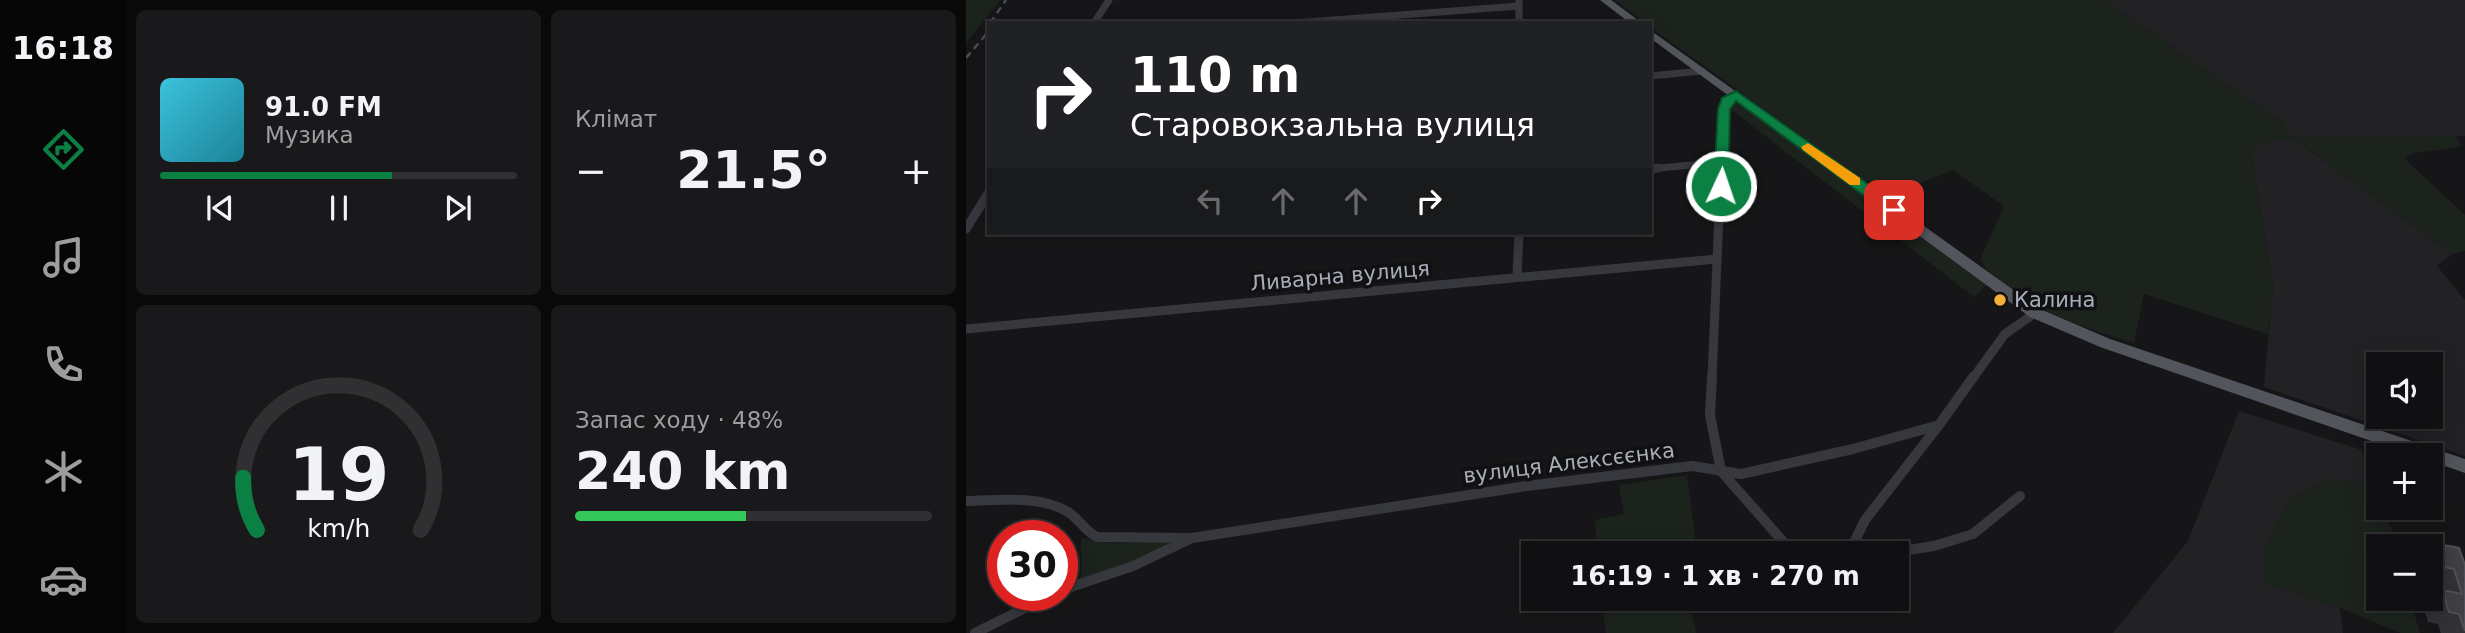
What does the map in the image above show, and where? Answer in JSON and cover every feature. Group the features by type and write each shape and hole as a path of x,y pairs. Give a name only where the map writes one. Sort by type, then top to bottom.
{"main road":[{"path":"1605,0 1634,21"},
{"path":"1652,34 2035,313 2105,343 2465,466"}],"street":[{"path":"1095,21 1109,0"},
{"path":"1316,21 1519,3 1519,21"},
{"path":"1652,76 1702,71"},
{"path":"1736,95 1727,101 1724,109 1710,415 1721,471 1782,541"},
{"path":"1652,169 1722,162"},
{"path":"966,229 987,195"},
{"path":"1517,277 1519,235"},
{"name":"Ливарна вулиця","path":"966,329 1717,259"},
{"path":"1854,541 1860,525 1926,449 1939,425 2005,334 2035,313"},
{"name":"вулиця Алексєєнка","path":"1078,585 1133,566 1192,538 1527,486 1692,466 1741,474 1769,470 1939,425"},
{"path":"1909,549 1973,534 2020,496"},
{"path":"966,501 1043,504 1067,510 1086,533 1097,537 1192,538"},
{"path":"975,633 1019,611"}],"shaded area":[{"path":"966,0 1001,0 966,43"},
{"path":"1615,0 2104,0 2283,123 2292,137 2262,143 2251,152 2273,286 2268,334 2144,294 2134,343 2076,324 2039,307 2005,286 1980,260 2004,206 1953,170 1896,193 1862,179 1652,28 1652,21 1642,21"},
{"path":"2104,0 2465,0 2465,136 2293,138 2452,254 2437,266 2465,300 2465,456 2443,448 2443,443 2427,443 2386,429 2443,429 2443,352 2366,352 2366,422 2264,387 2273,286 2251,152 2262,143 2291,137 2283,123"},
{"path":"1733,103 1740,103 1987,285 1974,297 1729,108"},
{"path":"2454,136 2461,144 2459,147 2413,153 2405,159 2465,215 2465,251 2452,254 2292,137"},
{"path":"2239,411 2362,450 2366,484 2327,479 2264,583 2340,608 2343,633 2113,633 2188,541"},
{"path":"1687,475 1695,541 1596,541 1595,520 1624,514 1619,485"},
{"path":"2327,479 2366,484 2366,520 2388,520 2393,534 2366,534 2366,611 2414,611 2420,633 2401,633 2340,608 2264,583 2264,547 2289,498"},
{"path":"1081,538 1114,544 1168,541 1168,548 1080,579"},
{"path":"1603,611 1691,611 1696,633 1606,633"}],"building":[{"path":"2443,545 2459,548 2465,565 2465,631 2459,614 2449,612 2443,593 2443,590 2462,594 2454,569 2443,567"}],"railway":[{"path":"991,21 1006,0"},
{"path":"966,58 987,33"}],"slow traffic":[{"path":"1808,147 1855,181"}],"place":[{"name":"Калина","path":"2000,300"}],"route":[{"path":"1721,186 1724,109 1727,101 1736,95 1894,210"}]}
